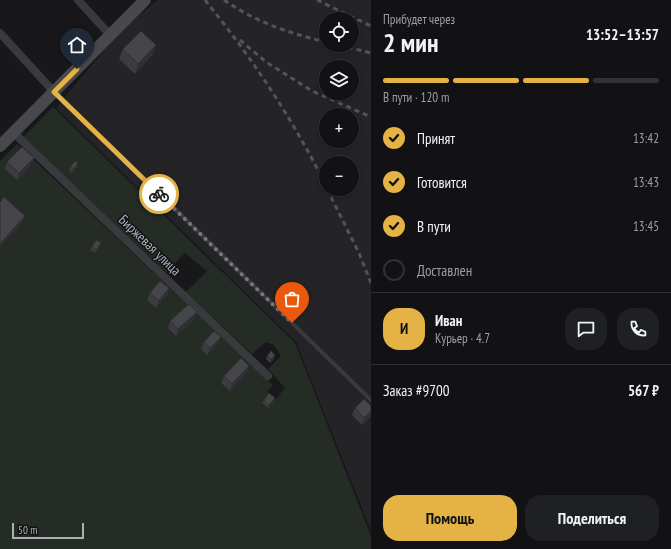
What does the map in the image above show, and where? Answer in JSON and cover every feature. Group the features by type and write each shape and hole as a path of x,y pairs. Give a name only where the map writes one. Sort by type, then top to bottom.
{"main road":[{"path":"0,146 145,0"}],"street":[{"path":"78,0 110,35"},
{"path":"0,33 54,92"},
{"name":"Биржевая улица","path":"14,133 268,376"}],"lane":[{"path":"54,92 371,400"}],"shaded area":[{"path":"158,0 371,0 371,531 296,342 56,108 121,30"},
{"path":"53,107 295,343 371,536 371,549 0,549 0,248 24,222 0,199 0,161 17,144 273,385 267,391 275,400 285,388 268,369 281,356 274,345 266,342 252,354 186,292 207,271 185,253 166,272 23,137"}],"building":[{"path":"141,31 156,45 138,64 123,49"},
{"path":"22,147 34,158 19,173 7,162"},
{"path":"75,161 78,163 74,169 70,167"},
{"path":"4,197 25,216 0,244 0,202"},
{"path":"97,240 101,243 96,250 92,246"},
{"path":"160,281 169,288 159,301 150,293"},
{"path":"189,304 197,312 178,329 170,321"},
{"path":"214,331 221,337 210,348 204,342"},
{"path":"271,351 275,355 271,359 267,356"},
{"path":"241,358 249,366 232,384 224,376"},
{"path":"269,393 275,398 269,405 264,400"},
{"path":"364,399 371,406 371,411 364,418 355,408"}],"railway":[{"path":"205,0 239,44 271,90 300,137 319,173"},
{"path":"224,0 260,21 299,35 319,40"},
{"path":"317,0 371,26"},
{"path":"240,40 266,62 312,91 371,117"},
{"path":"359,50 371,53"},
{"path":"330,196 359,253 371,283"}],"way so far":[{"path":"159,194 292,323"}],"route":[{"path":"77,69 54,92 159,194"}]}
